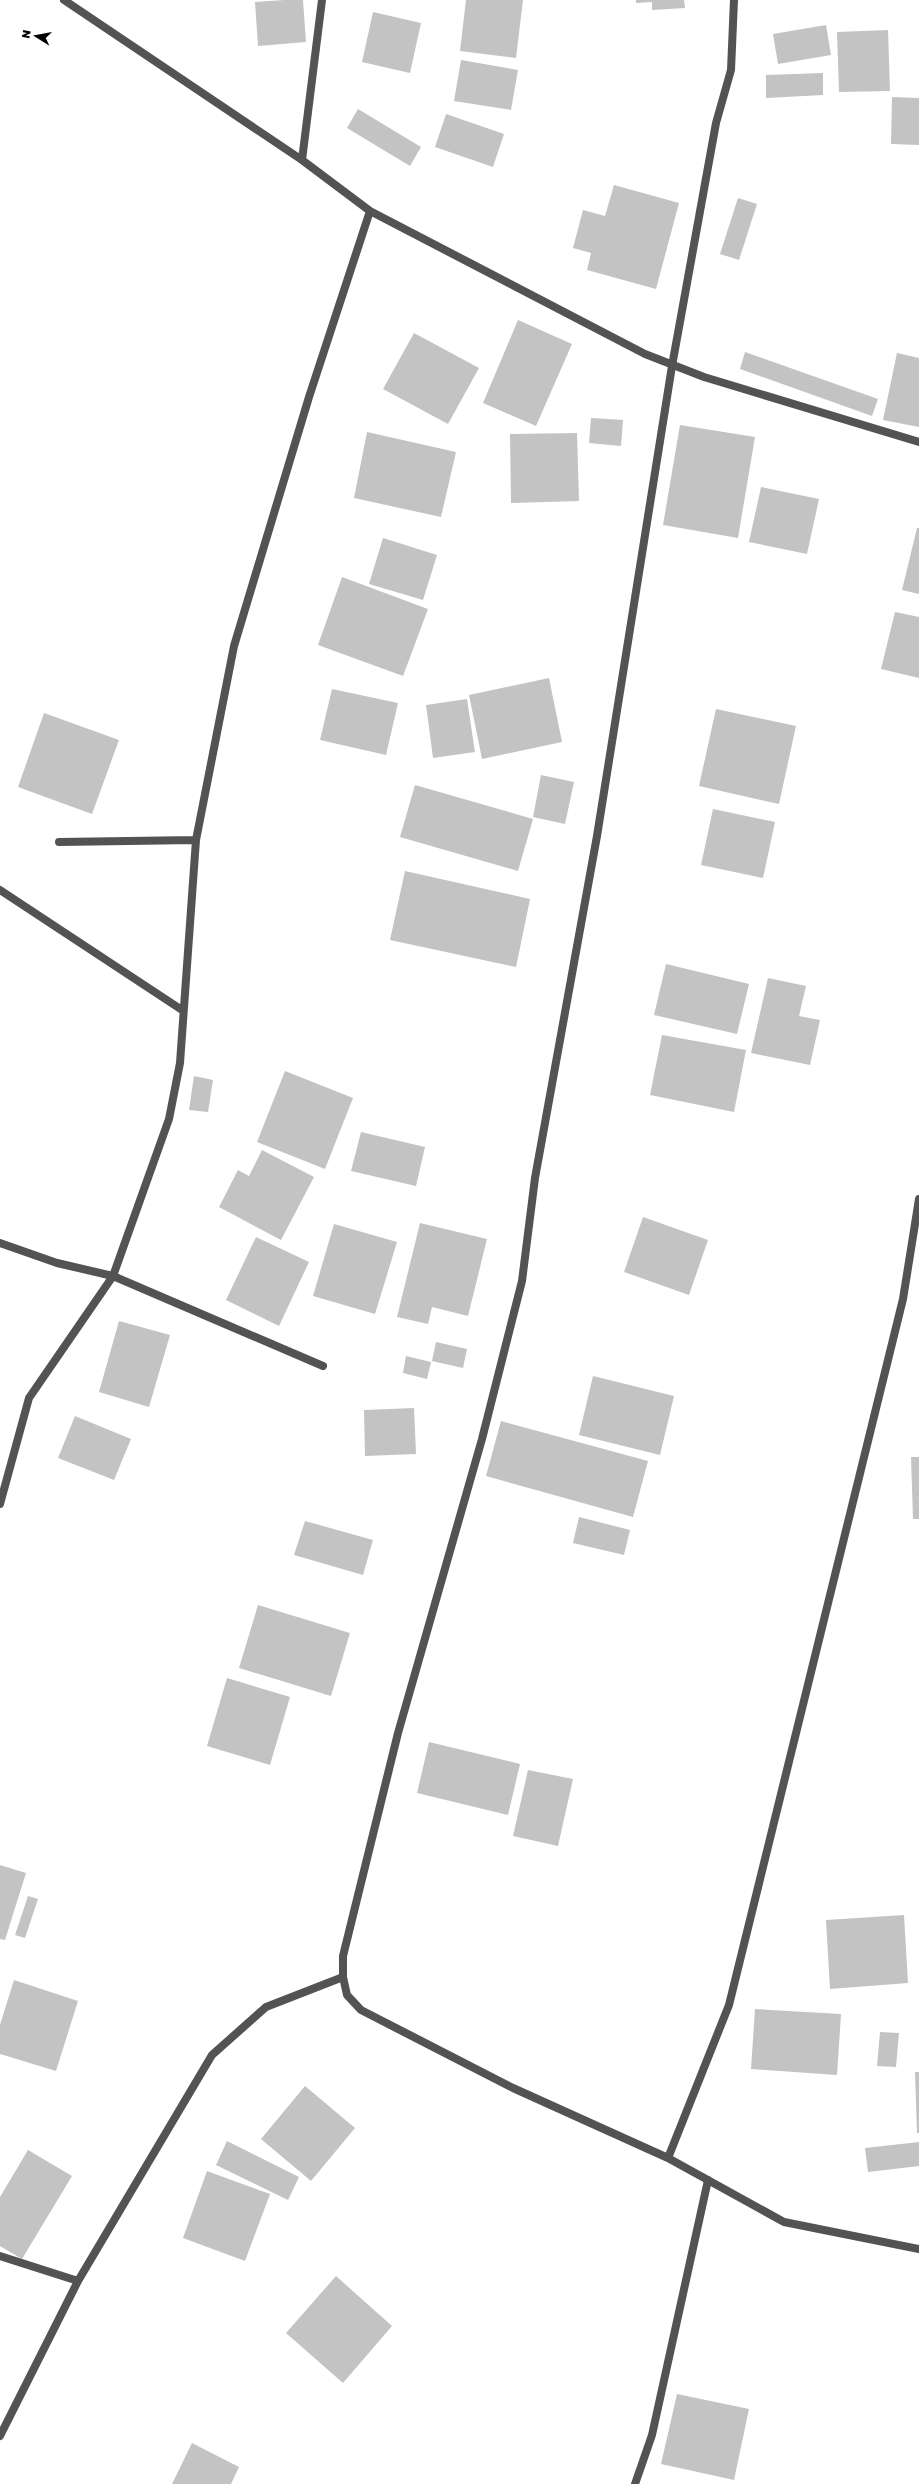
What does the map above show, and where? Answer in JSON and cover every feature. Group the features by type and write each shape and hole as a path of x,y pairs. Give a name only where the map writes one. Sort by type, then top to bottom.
{"street":[{"path":"64,0 302,160 370,211 644,354 672,366 919,442"},
{"path":"302,160 322,0"},
{"path":"734,0 731,70 716,123 672,366 596,836 535,1178 522,1281 482,1439 398,1733 343,1956 343,1977 347,1995 361,2010 513,2088 668,2158 784,2222 919,2249"},
{"path":"0,1504 29,1398 113,1276 169,1119 180,1063 182,1010 196,840 234,646 309,397 370,211"},
{"path":"59,842 196,840"},
{"path":"0,890 182,1010"},
{"path":"668,2158 729,2005 903,1299 919,1199"},
{"path":"0,1242 57,1263 113,1276 323,1366"},
{"path":"0,2436 78,2281 212,2055 266,2007 343,1977"},
{"path":"635,2484 652,2435 708,2180"},
{"path":"0,2256 78,2281"}],"building":[{"path":"303,0 306,42 258,46 255,2"},
{"path":"466,0 523,0 516,58 460,51"},
{"path":"636,0 684,0 685,8 652,10 652,2 636,3"},
{"path":"373,12 421,23 410,73 362,62"},
{"path":"826,25 831,55 778,64 773,34"},
{"path":"888,30 890,91 839,92 837,32"},
{"path":"461,60 518,70 511,110 454,101"},
{"path":"823,73 823,95 766,98 766,75"},
{"path":"892,97 919,98 919,145 891,144"},
{"path":"358,109 421,147 410,166 347,128"},
{"path":"446,114 504,134 493,167 435,147"},
{"path":"614,185 679,203 656,289 587,270 591,253 573,248 583,210 605,216"},
{"path":"738,198 757,204 739,260 720,254"},
{"path":"518,320 572,344 536,426 483,403"},
{"path":"414,333 479,368 448,424 383,389"},
{"path":"745,352 878,399 872,416 740,369"},
{"path":"897,353 919,358 919,427 883,420"},
{"path":"591,418 623,420 621,446 589,443"},
{"path":"680,425 755,437 738,538 663,525"},
{"path":"367,432 456,452 441,517 354,498"},
{"path":"577,433 579,501 511,503 510,434"},
{"path":"761,487 819,499 807,554 749,542"},
{"path":"917,528 919,528 919,594 902,590"},
{"path":"383,538 437,555 423,600 369,584"},
{"path":"342,577 428,609 403,676 318,645"},
{"path":"895,612 919,617 919,678 881,669"},
{"path":"549,678 562,742 482,759 469,695"},
{"path":"332,689 398,703 386,755 320,740"},
{"path":"467,699 475,752 433,758 426,705"},
{"path":"716,709 796,726 779,804 699,786"},
{"path":"44,713 119,740 92,814 18,787"},
{"path":"541,775 574,782 565,824 533,817"},
{"path":"415,785 533,819 518,871 400,837"},
{"path":"713,809 775,822 763,878 701,865"},
{"path":"405,871 530,899 516,967 390,940"},
{"path":"666,964 749,984 737,1034 654,1015"},
{"path":"768,978 806,986 799,1016 820,1020 810,1065 751,1053"},
{"path":"662,1035 746,1050 734,1112 650,1095"},
{"path":"285,1071 353,1098 325,1169 257,1142"},
{"path":"194,1076 213,1080 208,1112 189,1110"},
{"path":"361,1132 425,1147 416,1186 351,1171"},
{"path":"262,1150 314,1177 281,1240 219,1207 238,1170 249,1176"},
{"path":"643,1217 708,1240 689,1295 624,1272"},
{"path":"420,1223 487,1239 468,1316 432,1307 428,1324 397,1317"},
{"path":"334,1224 397,1242 375,1314 313,1296"},
{"path":"256,1237 309,1262 279,1326 226,1300"},
{"path":"119,1321 170,1335 149,1407 99,1392"},
{"path":"436,1342 467,1349 463,1368 432,1361"},
{"path":"406,1356 431,1362 427,1379 403,1373"},
{"path":"593,1376 674,1396 660,1455 579,1435"},
{"path":"414,1408 416,1454 365,1456 364,1410"},
{"path":"75,1416 131,1439 114,1480 58,1458"},
{"path":"501,1421 648,1461 633,1517 486,1476"},
{"path":"911,1457 919,1457 919,1519 913,1519"},
{"path":"579,1517 630,1530 624,1555 573,1543"},
{"path":"305,1521 373,1540 363,1575 294,1555"},
{"path":"258,1605 350,1633 331,1696 239,1668"},
{"path":"227,1678 290,1697 270,1765 207,1746"},
{"path":"429,1742 520,1764 508,1815 417,1793"},
{"path":"528,1770 573,1779 558,1846 513,1836"},
{"path":"0,1865 26,1873 5,1940 0,1939"},
{"path":"28,1896 38,1899 25,1938 15,1935"},
{"path":"904,1915 908,1983 830,1989 826,1920"},
{"path":"14,1980 78,2001 56,2071 0,2054 0,2025"},
{"path":"755,2009 841,2014 837,2075 751,2069"},
{"path":"880,2032 899,2033 896,2067 877,2066"},
{"path":"915,2072 919,2072 919,2133 917,2133"},
{"path":"305,2086 355,2128 311,2181 261,2139"},
{"path":"227,2141 299,2177 288,2200 216,2165"},
{"path":"919,2142 919,2166 868,2172 865,2148"},
{"path":"28,2150 72,2176 22,2259 0,2246 0,2197"},
{"path":"207,2171 270,2194 245,2261 183,2238"},
{"path":"336,2276 392,2326 343,2383 286,2333"},
{"path":"677,2394 749,2409 734,2480 661,2464"},
{"path":"192,2443 239,2467 231,2484 172,2484"}]}
